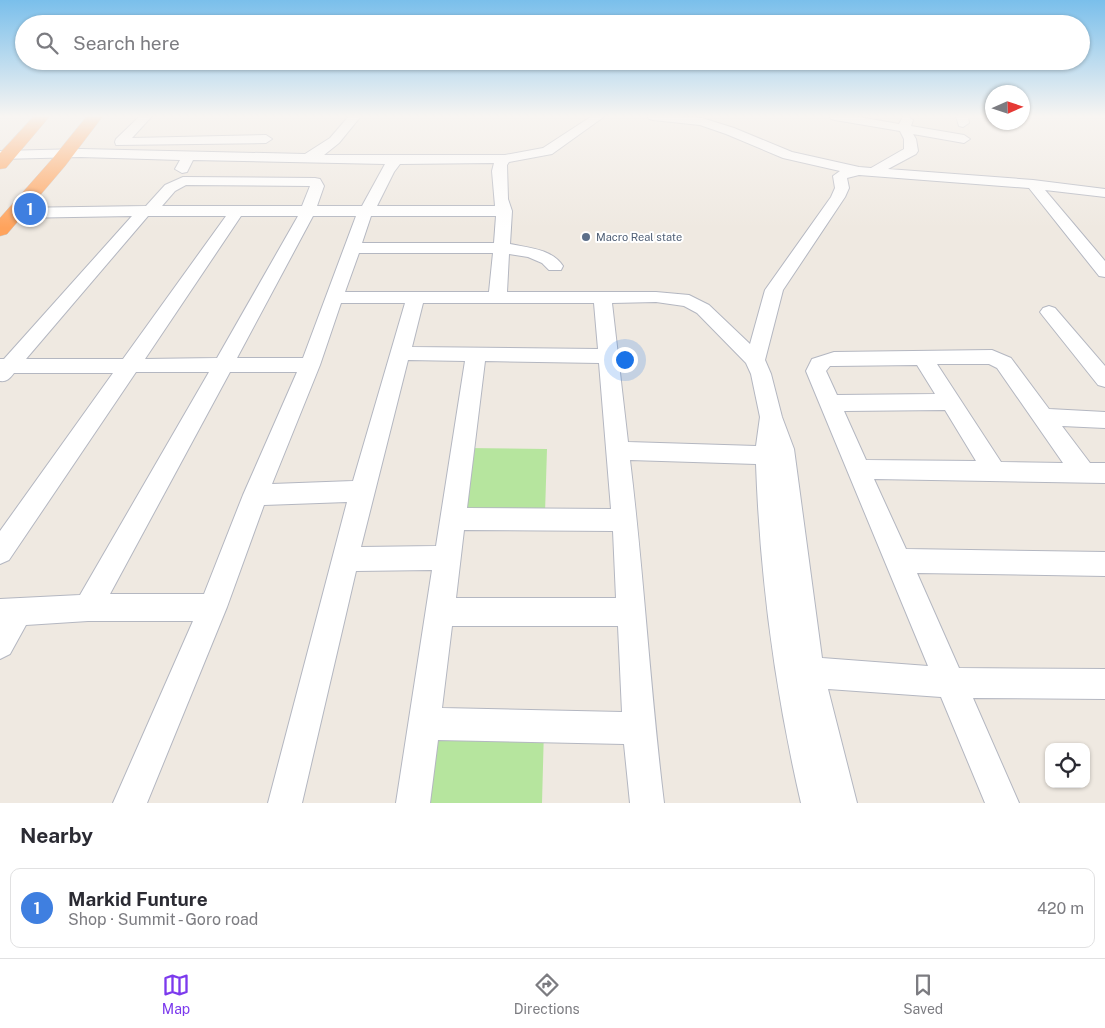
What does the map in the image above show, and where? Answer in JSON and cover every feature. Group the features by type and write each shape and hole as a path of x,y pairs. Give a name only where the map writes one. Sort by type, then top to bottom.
{"highway":[{"path":"0,230 64,154"}],"street":[{"path":"3,158 88,153"},
{"path":"121,153 396,160 505,159 534,153"},
{"path":"308,159 318,153"},
{"path":"784,153 866,172 906,153"},
{"path":"176,184 177,177 188,156"},
{"path":"498,296 504,212 501,199 500,164 505,159"},
{"path":"130,803 213,607 255,495 310,365 365,212 373,203 386,172 396,160"},
{"path":"755,360 774,290 838,198 842,188 840,176 846,173 866,172 1033,184 1105,193"},
{"path":"3,369 146,212 176,184 193,180 315,182 317,186 307,212 88,608"},
{"path":"1033,184 1105,272"},
{"path":"0,552 236,212"},
{"path":"15,213 504,212"},
{"path":"351,248 502,248 532,253 548,259 555,266"},
{"path":"602,296 625,520 647,803"},
{"path":"334,298 656,296 690,301 708,314 755,360 761,374 771,417 783,449 808,672 840,803"},
{"path":"285,803 362,491 416,297"},
{"path":"1049,312 1105,380"},
{"path":"400,353 607,356"},
{"path":"413,803 476,355"},
{"path":"1002,803 952,683 857,469 816,371 817,366 821,362 842,359 992,357 999,359 1044,417 1094,472"},
{"path":"923,358 994,470"},
{"path":"3,369 224,364 310,365"},
{"path":"830,403 950,402"},
{"path":"771,417 768,433 768,456 774,555 790,675 818,803"},
{"path":"1044,417 1105,420"},
{"path":"618,452 768,456"},
{"path":"857,469 1094,472"},
{"path":"255,495 362,491"},
{"path":"452,518 625,520"},
{"path":"345,559 446,558"},
{"path":"898,561 1105,564"},
{"path":"0,644 9,612 88,608 213,607"},
{"path":"439,612 632,612"},
{"path":"808,672 952,683 1105,684"},
{"path":"424,724 640,728"}],"green space":[{"path":"466,448 547,449 545,513 456,512"},
{"path":"431,727 544,729 542,803 420,803"}],"place":[{"name":"Markid Funture","path":"30,209"},
{"name":"Macro Real state","path":"586,237"}]}
